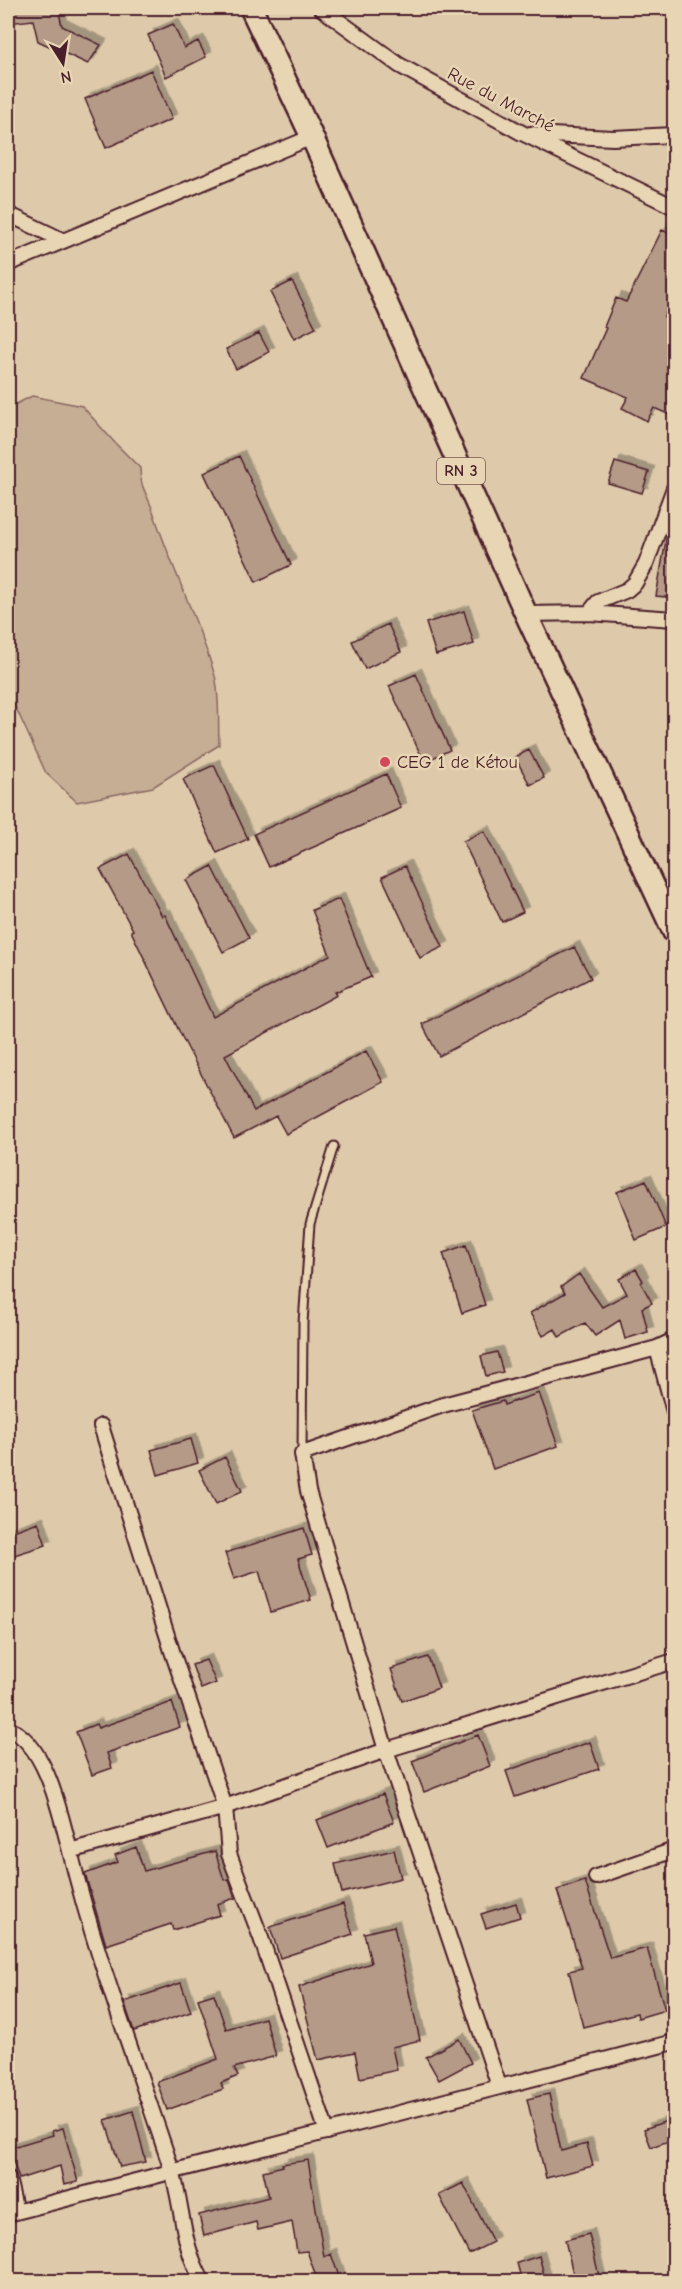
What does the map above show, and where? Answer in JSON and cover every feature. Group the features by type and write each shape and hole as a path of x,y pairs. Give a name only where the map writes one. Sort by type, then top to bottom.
{"main road":[{"name":"RN 3","path":"251,8 312,138 526,614 675,932"}],"street":[{"name":"Rue du Marché","path":"321,8 399,65 522,133 675,207"},
{"path":"522,133 613,138 675,135"},
{"path":"8,264 312,138"},
{"path":"8,214 62,240"},
{"path":"589,613 598,602 627,590 635,584 646,564 675,488"},
{"path":"526,614 589,613 675,619"},
{"path":"499,2086 386,1750 308,1491 302,1454 443,1405 657,1348 675,1340"},
{"path":"657,1348 675,1412"},
{"path":"101,1425 173,1654 225,1807 229,1854 261,1938 327,2132"},
{"path":"70,1851 225,1807 386,1750 675,1661"},
{"path":"8,1729 16,1732 35,1753 51,1780 98,1948 172,2172 193,2264 203,2282"},
{"path":"596,1877 675,1850"},
{"path":"8,2178 12,2213 675,2042"}],"lane":[{"path":"302,1454 303,1323 310,1224 334,1146"}],"shaded area":[{"path":"32,396 82,406 140,468 143,486 215,676 219,745 153,787 77,802 46,773 8,694 8,408"}],"building":[{"path":"8,8 58,8 62,26 101,45 88,64 38,41 33,20 8,23"},
{"path":"173,24 184,48 198,41 206,57 166,77 148,35"},
{"path":"151,70 172,119 106,148 85,99"},
{"path":"662,230 675,236 675,295 664,317 675,322 675,417 654,408 647,421 622,408 628,397 584,378 606,328 604,327 616,298 626,302"},
{"path":"292,281 316,328 294,339 270,292"},
{"path":"259,333 269,352 236,369 226,349"},
{"path":"239,456 291,565 256,582 204,473"},
{"path":"615,462 649,472 642,493 608,483"},
{"path":"667,534 675,535 675,598 656,596"},
{"path":"464,611 474,644 436,655 426,623"},
{"path":"388,624 401,652 365,669 352,641"},
{"path":"416,674 450,750 424,762 389,686"},
{"path":"529,750 544,778 530,785 515,757"},
{"path":"214,765 248,839 217,853 183,779"},
{"path":"386,774 401,808 269,867 254,834"},
{"path":"484,831 523,912 502,922 463,841"},
{"path":"129,854 162,916 165,915 213,1017 330,955 312,910 339,899 371,977 335,992 337,995 225,1055 254,1111 366,1051 383,1082 286,1134 276,1116 234,1138 182,1037 131,931 133,930 100,869"},
{"path":"212,866 249,938 223,952 186,880"},
{"path":"405,866 443,947 420,958 382,877"},
{"path":"574,947 591,978 439,1056 422,1024"},
{"path":"646,1180 666,1227 636,1240 617,1192"},
{"path":"466,1245 485,1305 462,1313 443,1253"},
{"path":"636,1269 652,1303 642,1308 648,1332 625,1339 620,1320 595,1336 585,1323 559,1337 555,1329 543,1336 530,1313 565,1293 561,1287 579,1274 602,1307 627,1294 619,1279"},
{"path":"497,1352 503,1372 486,1376 481,1356"},
{"path":"539,1393 558,1446 493,1469 472,1410 503,1401 504,1405"},
{"path":"191,1439 198,1463 158,1475 151,1450"},
{"path":"225,1457 242,1491 216,1504 199,1470"},
{"path":"38,1522 46,1545 8,1557 8,1533"},
{"path":"304,1528 312,1555 298,1559 311,1600 271,1612 259,1571 234,1579 225,1553"},
{"path":"428,1657 439,1688 402,1701 391,1669"},
{"path":"206,1660 216,1683 201,1689 192,1665"},
{"path":"172,1702 180,1727 107,1753 112,1768 92,1775 76,1732 96,1724 98,1728"},
{"path":"478,1735 490,1766 424,1792 412,1761"},
{"path":"590,1742 599,1769 515,1797 506,1771"},
{"path":"383,1794 394,1822 328,1848 317,1820"},
{"path":"136,1847 144,1871 215,1851 224,1880 229,1879 235,1898 217,1904 220,1915 173,1930 171,1924 106,1945 85,1874 118,1862 115,1855"},
{"path":"394,1850 401,1878 342,1893 335,1864"},
{"path":"585,1881 610,1958 647,1948 665,2010 638,2018 637,2013 583,2027 569,1971 582,1968 557,1890"},
{"path":"516,1903 520,1917 486,1928 481,1914"},
{"path":"343,1904 353,1934 280,1958 270,1927"},
{"path":"394,1926 420,2040 392,2047 397,2070 360,2078 355,2052 318,2060 299,1987 371,1963 364,1933"},
{"path":"181,1983 191,2012 134,2031 124,2002"},
{"path":"214,1994 226,2029 265,2018 276,2056 234,2068 238,2076 221,2083 223,2089 167,2110 157,2082 218,2059 198,1999"},
{"path":"459,2039 471,2063 439,2080 426,2057"},
{"path":"549,2094 561,2151 587,2144 593,2166 546,2178 527,2099"},
{"path":"133,2111 146,2162 120,2167 105,2120"},
{"path":"675,2118 675,2139 651,2147 644,2129"},
{"path":"63,2128 78,2182 64,2185 60,2166 19,2179 9,2148 53,2135 52,2131"},
{"path":"308,2160 324,2257 331,2254 341,2282 318,2282 307,2251 297,2252 292,2222 258,2230 256,2222 204,2236 199,2215 269,2197 263,2171 283,2166 282,2164"},
{"path":"463,2183 493,2242 469,2254 439,2195"},
{"path":"589,2234 600,2280 575,2282 565,2240"},
{"path":"539,2256 546,2282 522,2282 517,2263"}],"place":[{"name":"CEG 1 de Kétou","path":"385,762"}]}
